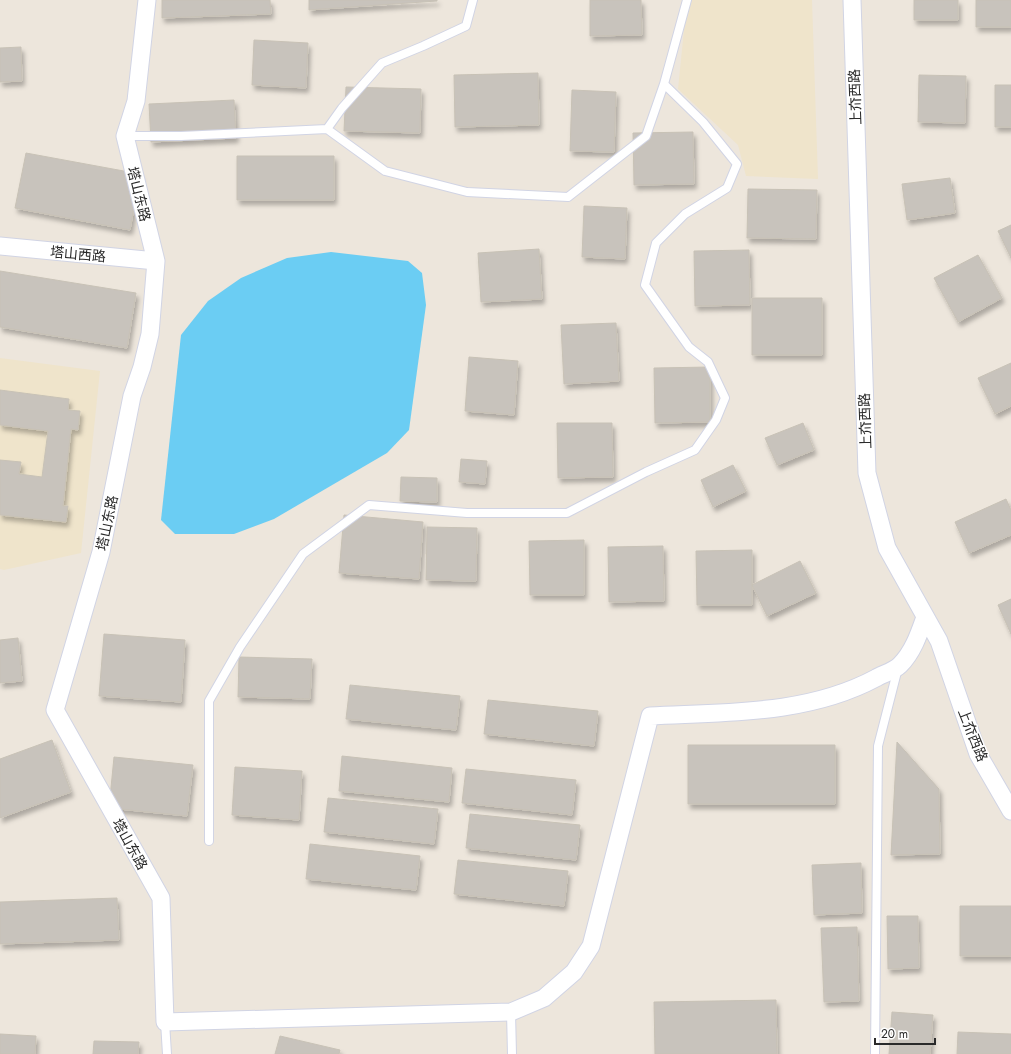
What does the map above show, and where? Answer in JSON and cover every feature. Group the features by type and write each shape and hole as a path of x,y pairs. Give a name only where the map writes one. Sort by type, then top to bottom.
{"street":[{"path":"125,136 136,101 147,0"},
{"name":"上夼西路","path":"852,0 867,473 887,548 938,641 978,754 1011,811"},
{"name":"塔山东路","path":"125,136 156,261 150,334 142,368 132,396 101,552 55,710 161,898 165,1022"},
{"name":"塔山西路","path":"0,246 156,261"},
{"path":"165,1022 511,1012 544,998 574,972 591,946 650,716 780,708 826,698 866,684 899,666 911,651 925,617"}],"lane":[{"path":"327,129 342,108 382,63 466,26 473,0"},
{"path":"125,136 181,136 327,129 385,171 467,192 568,197 646,136 664,84 687,0"},
{"path":"209,841 209,701 240,647 303,554 369,505 467,512 567,512 646,472 695,450 716,420 725,398 708,362 689,347 645,285 656,243 685,214 727,188 737,164 703,122 664,84"},
{"path":"875,1054 878,746 899,666"},
{"path":"511,1012 512,1054"},
{"path":"165,1022 167,1054"}],"shaded area":[{"path":"687,0 812,0 818,179 746,176 738,145 678,89"},
{"path":"0,358 100,371 81,553 4,570 0,569"}],"water":[{"path":"331,252 408,261 422,273 426,305 409,430 387,453 274,519 234,534 175,534 161,520 181,335 208,301 241,278 287,258"}],"building":[{"path":"162,0 270,0 271,14 162,18"},
{"path":"309,0 437,0 437,1 309,10"},
{"path":"590,0 641,0 642,35 590,36"},
{"path":"914,0 958,0 958,20 914,20"},
{"path":"976,0 1011,0 1011,27 976,27"},
{"path":"254,40 308,43 306,88 252,85"},
{"path":"21,47 22,81 0,82 0,48"},
{"path":"538,73 539,125 455,127 454,75"},
{"path":"919,75 966,76 965,123 918,122"},
{"path":"995,85 1011,85 1011,127 995,127"},
{"path":"346,87 421,89 420,133 344,131"},
{"path":"572,90 616,92 614,152 570,151"},
{"path":"234,100 236,138 151,142 149,104"},
{"path":"693,132 694,184 634,185 633,133"},
{"path":"26,153 140,174 130,230 15,208"},
{"path":"237,156 334,156 334,200 237,200"},
{"path":"950,178 955,213 907,220 902,184"},
{"path":"748,189 817,190 816,239 747,238"},
{"path":"584,206 627,208 625,259 582,257"},
{"path":"1011,225 1011,258 998,231"},
{"path":"539,249 542,299 481,302 478,253"},
{"path":"749,250 750,305 695,306 694,251"},
{"path":"978,255 1002,298 958,322 934,278"},
{"path":"0,271 136,293 127,348 0,327"},
{"path":"752,298 822,298 822,355 752,355"},
{"path":"616,323 619,381 564,384 561,325"},
{"path":"469,357 518,361 514,415 465,411"},
{"path":"1011,363 1011,406 995,414 978,378"},
{"path":"710,367 710,422 655,423 654,368"},
{"path":"0,390 69,399 68,410 80,411 78,430 71,429 63,506 68,506 66,522 0,515 0,460 21,462 19,474 42,477 48,431 0,425"},
{"path":"557,423 612,423 613,477 558,478"},
{"path":"803,423 814,450 777,465 765,438"},
{"path":"461,459 487,461 485,484 459,482"},
{"path":"733,465 746,491 713,507 701,480"},
{"path":"401,477 437,478 437,502 400,501"},
{"path":"1006,499 1011,510 1011,535 969,553 955,522"},
{"path":"344,515 423,522 419,579 339,573"},
{"path":"427,527 477,528 476,581 426,580"},
{"path":"584,540 584,595 530,595 529,541"},
{"path":"663,546 664,601 609,602 608,547"},
{"path":"752,550 752,605 697,605 696,551"},
{"path":"800,561 816,593 767,616 752,585"},
{"path":"1011,599 1011,634 998,605"},
{"path":"104,634 185,640 181,702 99,696"},
{"path":"18,638 22,681 0,683 0,640"},
{"path":"239,657 312,659 310,699 238,697"},
{"path":"350,685 460,696 456,730 346,719"},
{"path":"488,700 598,711 594,746 484,734"},
{"path":"52,740 71,792 0,818 0,759"},
{"path":"897,742 939,789 940,854 891,855"},
{"path":"688,745 835,745 835,804 688,804"},
{"path":"342,756 452,768 449,802 339,791"},
{"path":"114,757 193,765 187,816 109,808"},
{"path":"235,767 302,771 299,820 232,815"},
{"path":"466,769 576,780 572,815 462,803"},
{"path":"328,798 438,809 434,844 324,832"},
{"path":"470,814 580,825 576,860 466,848"},
{"path":"310,844 420,856 416,890 306,879"},
{"path":"458,860 568,871 564,906 454,894"},
{"path":"861,863 862,913 814,915 812,865"},
{"path":"117,898 119,940 0,944 0,902"},
{"path":"960,906 1011,906 1011,956 960,956"},
{"path":"887,916 918,916 919,968 888,969"},
{"path":"857,927 859,1001 824,1002 821,928"},
{"path":"776,1000 777,1054 655,1054 654,1002"},
{"path":"892,1012 933,1015 930,1054 889,1054"},
{"path":"958,1032 1011,1034 1011,1054 957,1054"},
{"path":"0,1034 36,1036 35,1054 0,1054"},
{"path":"280,1036 340,1050 339,1054 275,1054"},
{"path":"94,1041 139,1042 138,1054 93,1054"}]}
